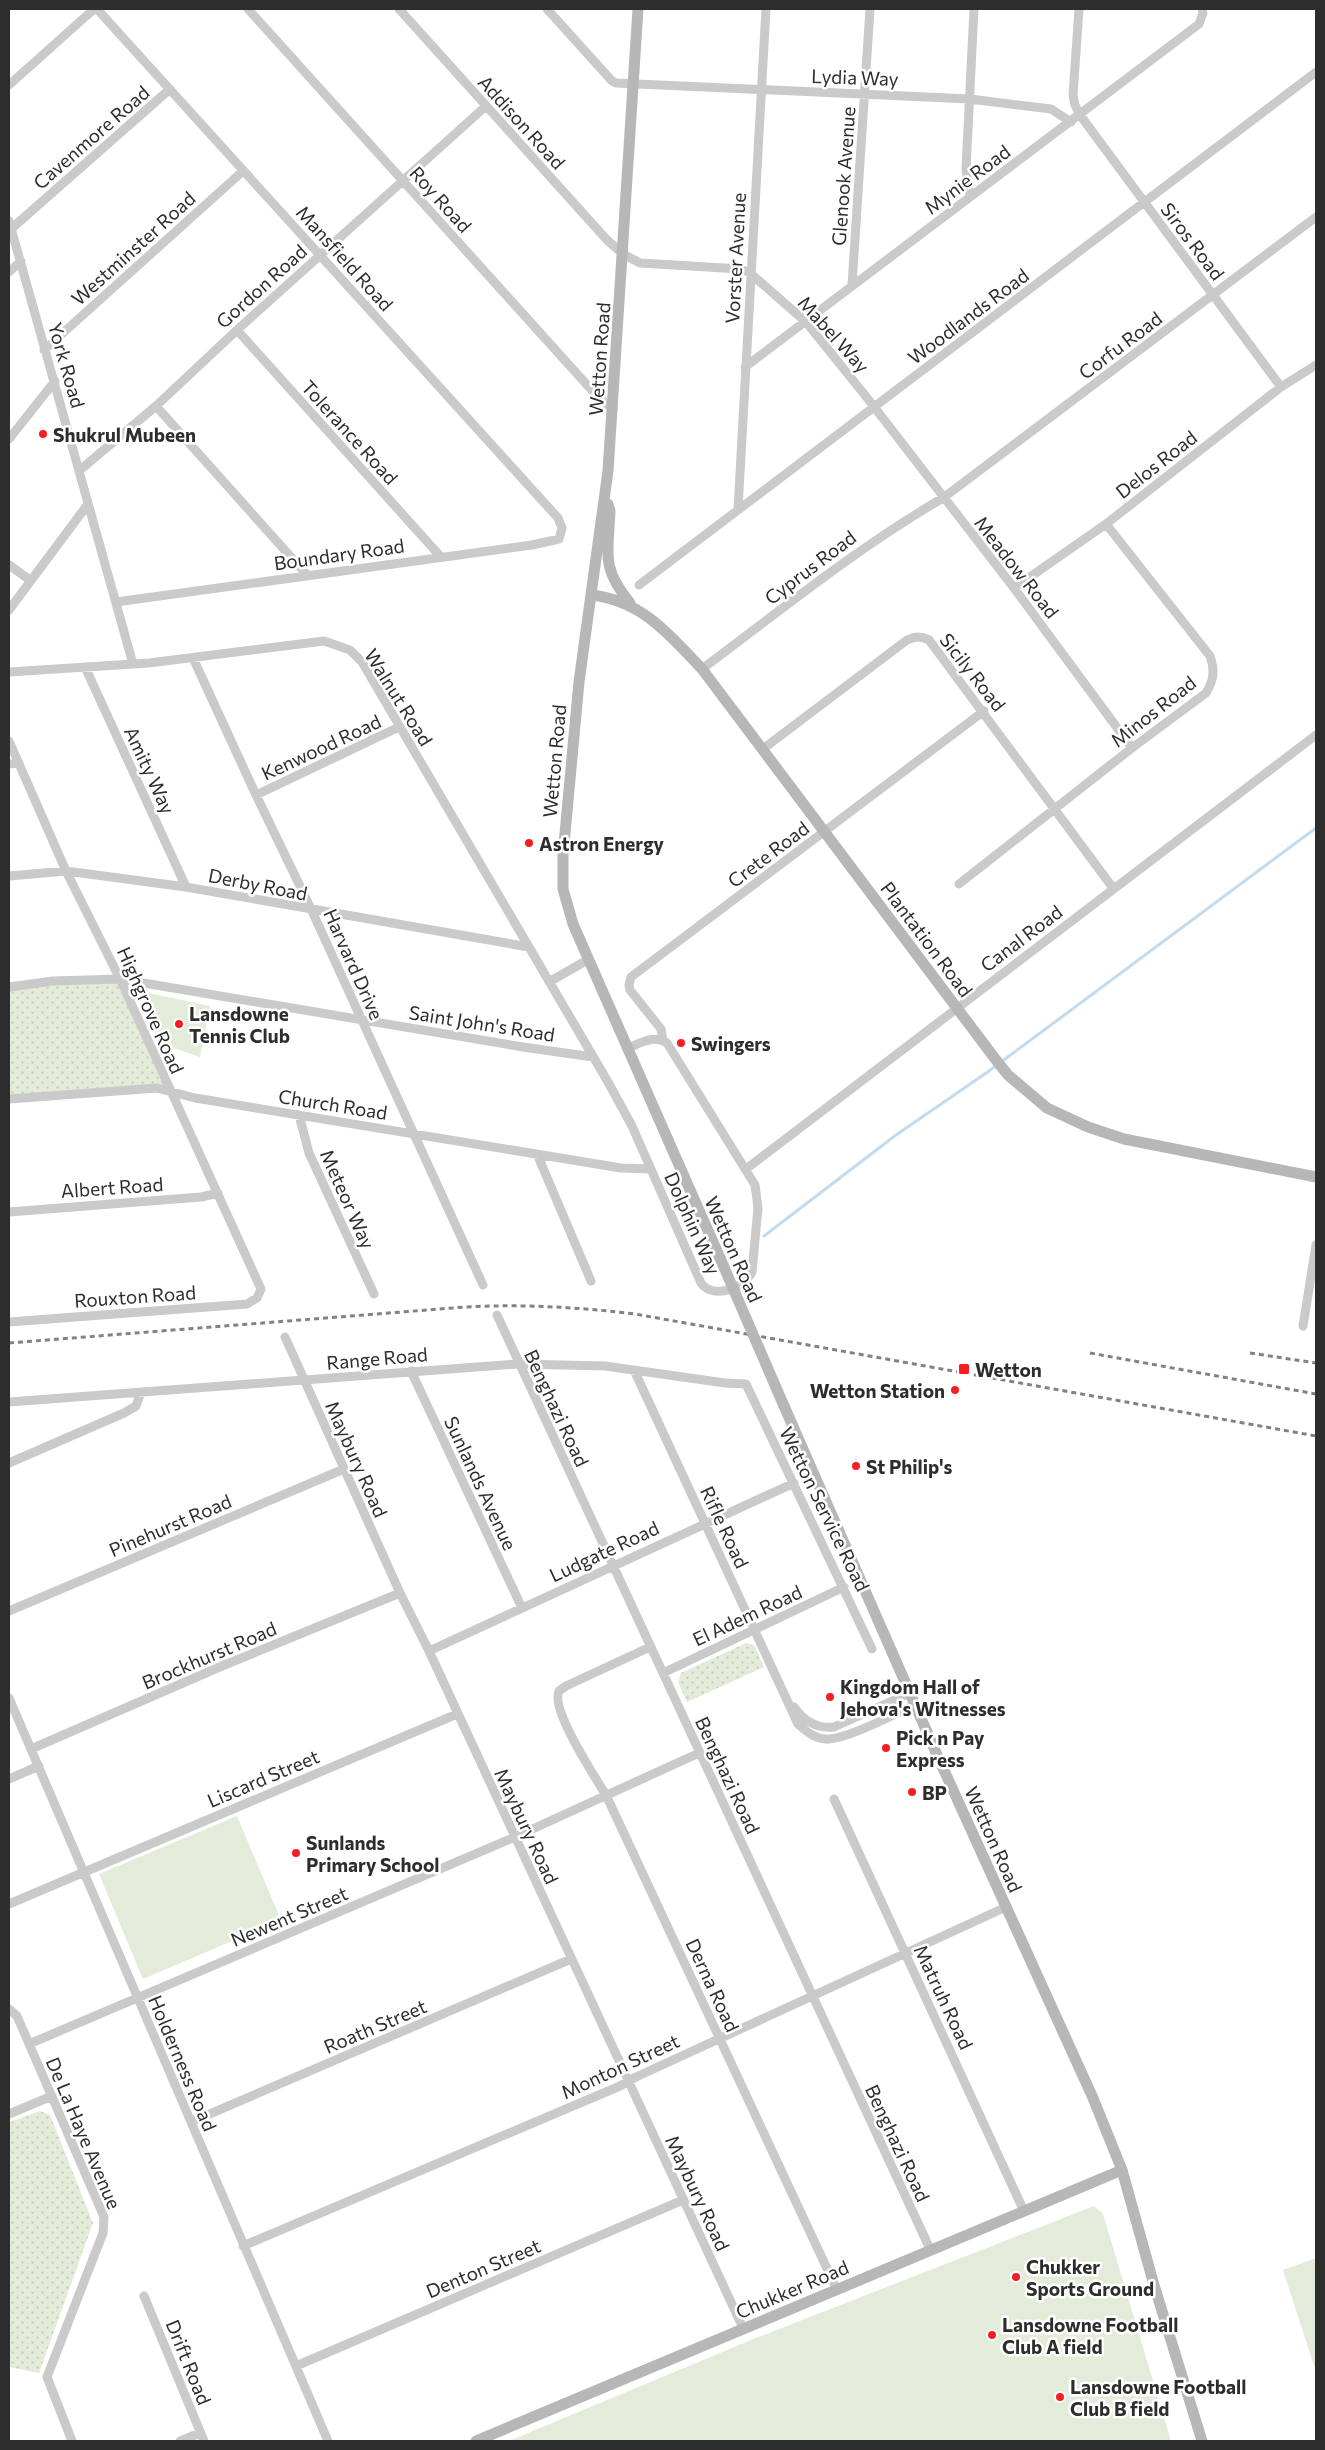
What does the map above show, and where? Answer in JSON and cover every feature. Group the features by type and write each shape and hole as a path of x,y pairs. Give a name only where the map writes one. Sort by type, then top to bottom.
{"main road":[{"name":"Wetton Road","path":"638,9 613,409 605,498 572,748 562,872 568,909 627,1049 910,1692 1093,2098 1122,2170 1154,2285 1202,2441"},
{"path":"605,498 610,511 608,569 617,587 632,605"},
{"name":"Plantation Road","path":"591,594 613,597 632,605 674,640 702,669 1008,1074 1047,1108 1072,1121 1124,1139 1316,1177"},
{"name":"Chukker Road","path":"476,2441 1122,2170"}],"street":[{"path":"9,85 95,9"},
{"name":"Mansfield Road","path":"95,9 170,88 558,518 561,524 561,532"},
{"name":"Roy Road","path":"248,9 597,396 613,409"},
{"name":"Addison Road","path":"399,9 607,240 623,254"},
{"name":"Lydia Way","path":"547,9 612,81 622,84 634,83 970,99 1050,109 1071,122"},
{"name":"Vorster Avenue","path":"738,508 766,9"},
{"name":"Glenook Avenue","path":"852,285 870,9"},
{"path":"970,197 966,169 974,9"},
{"path":"1079,9 1073,95 1075,106 1080,115"},
{"name":"Mynie Road","path":"745,366 806,322 852,285 1199,24 1203,11"},
{"name":"Woodlands Road","path":"639,585 738,508 1316,72"},
{"name":"Cavenmore Road","path":"10,225 170,88"},
{"name":"Gordon Road","path":"80,470 156,406 236,330 486,106"},
{"name":"Siros Road","path":"1080,115 1281,387"},
{"name":"Westminster Road","path":"44,350 243,170"},
{"name":"Corfu Road","path":"943,498 1316,217"},
{"name":"York Road","path":"10,225 133,664"},
{"name":"Mabel Way","path":"623,254 640,262 732,267 750,273 806,322 874,407"},
{"path":"9,272 21,261"},
{"name":"Tolerance Road","path":"236,330 440,556"},
{"name":"Delos Road","path":"1014,588 1106,524 1281,387 1316,365"},
{"path":"9,439 55,382"},
{"path":"156,406 307,575"},
{"name":"Meadow Road","path":"874,407 1014,588 1132,748"},
{"name":"Cyprus Road","path":"702,669 851,556 893,527 943,498"},
{"path":"9,610 88,504"},
{"name":"Minos Road","path":"958,884 1056,810 1132,748 1206,693 1211,684 1213,665 1210,656 1106,524"},
{"name":"Boundary Road","path":"116,602 550,542 559,540 561,532"},
{"path":"9,565 30,580"},
{"name":"Sicily Road","path":"763,749 907,640 919,636 929,640 984,711 1113,888"},
{"name":"Walnut Road","path":"9,672 193,658 304,642 324,641 338,644 350,650 362,662 549,982"},
{"name":"Harvard Drive","path":"193,658 312,911 412,1134 483,1284"},
{"name":"Amity Way","path":"85,667 186,887"},
{"name":"Crete Road","path":"663,1040 661,1029 630,990 631,977 984,711"},
{"name":"Kenwood Road","path":"256,795 399,727"},
{"name":"Canal Road","path":"746,1169 1316,735"},
{"name":"Highgrove Road","path":"9,741 66,871 120,979 169,1090 260,1284 260,1294"},
{"path":"9,764 19,763"},
{"name":"Derby Road","path":"9,876 66,871 186,887 312,911 529,947"},
{"path":"549,982 589,959"},
{"name":"Saint John's Road","path":"9,987 53,981 120,979 361,1020 593,1056"},
{"name":"Dolphin Way","path":"549,982 632,1126 701,1283 708,1290 722,1292 746,1279 752,1272 757,1198 755,1185 675,1054 663,1040"},
{"path":"627,1049 649,1040 663,1040"},
{"name":"Church Road","path":"9,1100 157,1088 195,1098 412,1134 621,1168 651,1169"},
{"name":"Meteor Way","path":"299,1115 309,1153 374,1294"},
{"path":"537,1154 591,1281"},
{"name":"Albert Road","path":"9,1212 201,1197 218,1194"},
{"path":"1302,1326 1316,1245"},
{"name":"Rouxton Road","path":"9,1322 247,1304 253,1302 260,1294"},
{"name":"Benghazi Road","path":"497,1315 518,1364 930,2249"},
{"name":"Maybury Road","path":"285,1336 303,1380 400,1593 429,1651 743,2328"},
{"name":"Range Road","path":"9,1402 518,1364 574,1363 725,1384 746,1384"},
{"name":"Rifle Road","path":"634,1370 798,1724 808,1734 828,1739 853,1732 916,1705"},
{"name":"Sunlands Avenue","path":"411,1371 522,1608"},
{"name":"Wetton Service Road","path":"746,1384 872,1649"},
{"path":"9,1462 124,1413 136,1406 141,1392"},
{"name":"Pinehurst Road","path":"9,1611 344,1469"},
{"name":"Ludgate Road","path":"429,1651 705,1522 794,1483"},
{"name":"El Adem Road","path":"663,1673 844,1587"},
{"name":"Brockhurst Road","path":"31,1749 222,1666 400,1593"},
{"name":"Derna Road","path":"650,1647 566,1686 556,1696 558,1706 580,1752 606,1795 837,2290"},
{"name":"Rifle Road","path":"786,1698 799,1715 808,1722 826,1728 852,1720 910,1692"},
{"name":"Holderness Road","path":"9,1698 82,1872 328,2441"},
{"name":"Liscard Street","path":"9,1904 457,1714"},
{"name":"Newent Street","path":"29,2044 515,1837 700,1753"},
{"path":"9,1779 39,1766"},
{"name":"Matruh Road","path":"834,1799 1024,2210"},
{"name":"Monton Street","path":"244,2246 628,2081 1006,1907"},
{"name":"Roath Street","path":"191,2122 571,1959"},
{"name":"De La Haye Avenue","path":"9,2008 17,2016 104,2221 103,2233 47,2377 72,2441"},
{"path":"9,2114 52,2096"},
{"name":"Denton Street","path":"296,2366 683,2200"},
{"name":"Drift Road","path":"144,2296 202,2437"},
{"path":"180,2441 202,2437"}],"green space":[{"path":"119,976 169,1090 9,1099 9,985"},
{"name":"Lansdowne Tennis Club","path":"144,992 210,1006 200,1057 157,1042"},
{"path":"746,1643 754,1645 764,1667 687,1702 678,1682 681,1673"},
{"path":"237,1816 281,1920 143,1979 99,1874"},
{"path":"40,2111 50,2115 93,2223 39,2373 9,2367 9,2122"},
{"name":"Chukker Sports Ground","path":"1094,2206 1103,2214 1171,2441 509,2441 751,2340"},
{"path":"1316,2258 1316,2372 1283,2270"}],"waterway":[{"path":"764,1236 896,1135 989,1071 1316,828"}],"railway":[{"path":"9,1343 465,1307 529,1306 571,1308 635,1314 1316,1436"},
{"path":"1090,1353 1316,1394"},
{"path":"1250,1353 1316,1363"}],"place":[{"name":"Shukrul Mubeen","path":"43,434"},
{"name":"Astron Energy","path":"529,843"},
{"name":"Lansdowne Tennis Club","path":"179,1024"},
{"name":"Swingers","path":"681,1043"},
{"name":"Wetton","path":"964,1369"},
{"name":"Wetton Station","path":"955,1390"},
{"name":"St Philip's","path":"856,1466"},
{"name":"Kingdom Hall of Jehova's Witnesses","path":"830,1697"},
{"name":"Pick n Pay Express","path":"886,1748"},
{"name":"BP","path":"912,1792"},
{"name":"Sunlands Primary School","path":"296,1853"},
{"name":"Chukker Sports Ground","path":"1016,2277"},
{"name":"Lansdowne Football Club A field","path":"992,2335"},
{"name":"Lansdowne Football Club B field","path":"1060,2397"}]}
